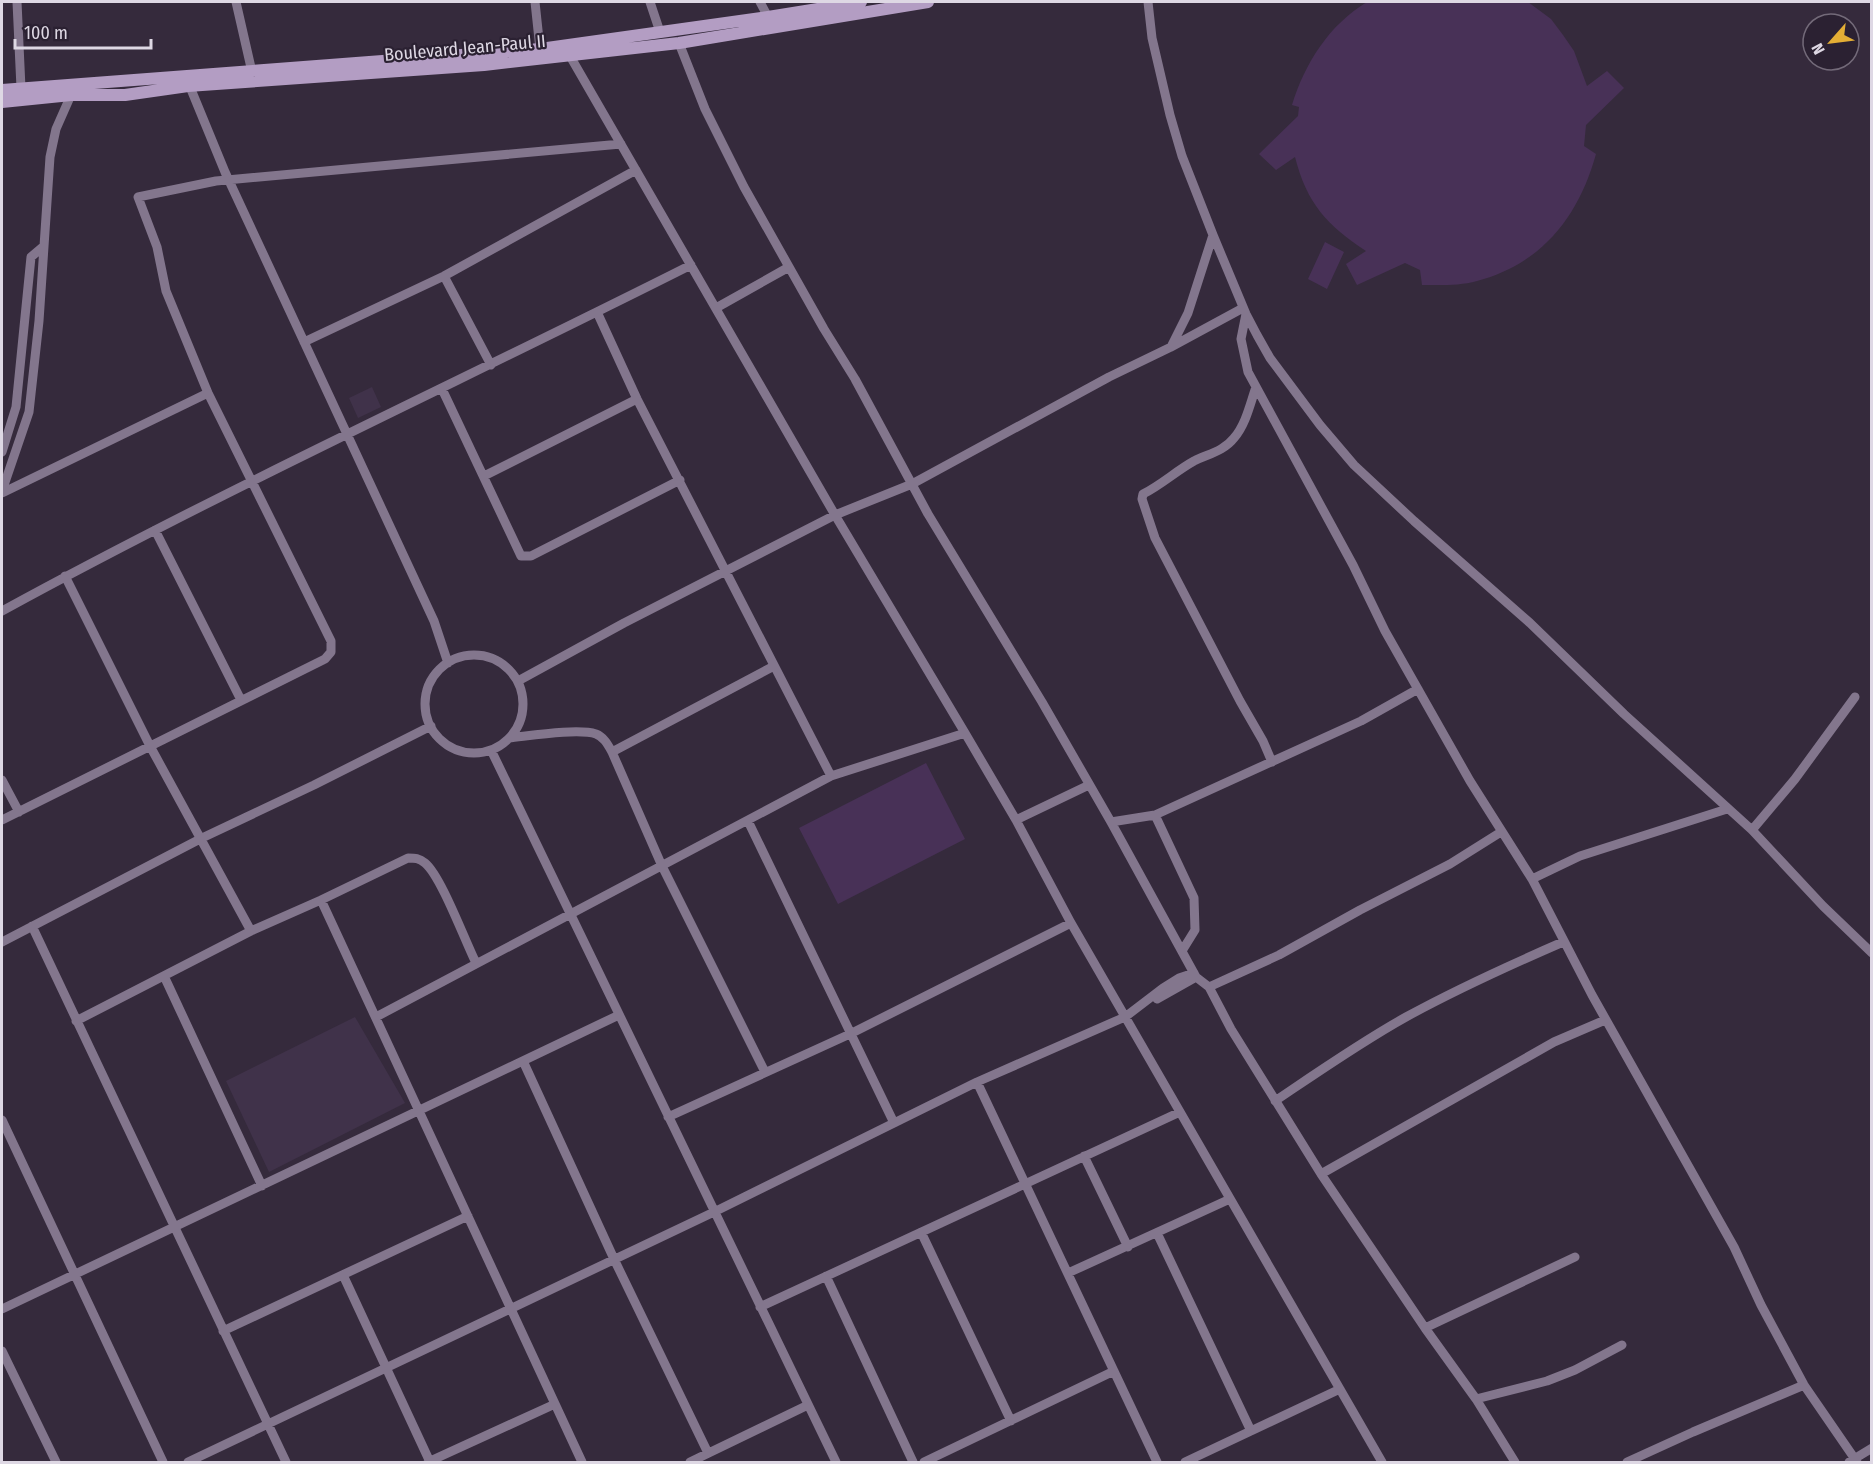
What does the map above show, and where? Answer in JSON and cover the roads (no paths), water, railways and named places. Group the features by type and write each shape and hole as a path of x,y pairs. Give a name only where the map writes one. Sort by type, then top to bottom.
{"main road":[{"name":"Boulevard Jean-Paul II","path":"2,102 71,95 125,95 188,81 252,72 540,49 569,51 660,32 768,18 843,3 861,2"},
{"name":"Boulevard Jean-Paul II","path":"2,90 411,72 569,51 679,43 928,2"}],"street":[{"path":"17,2 21,88"},
{"path":"236,2 252,72"},
{"path":"534,2 540,49"},
{"path":"650,2 660,32"},
{"path":"760,2 768,18"},
{"path":"1148,2 1152,38 1170,116 1182,156 1212,235 1244,311 1270,358 1320,425 1354,465 1530,623 1752,830 1823,906 1872,953"},
{"path":"679,43 705,109 725,150 789,267 855,379 928,514 1042,702 1111,822 1195,975 1209,987 1275,1101 1321,1174 1476,1399 1515,1462"},
{"path":"569,51 835,515 1016,820 1071,923 1382,1462"},
{"path":"188,81 228,179 434,621 448,663"},
{"path":"2,492 29,412 39,321 50,157 56,129 71,95"},
{"path":"2,820 325,658 331,652 331,642 207,393 166,291 157,247 138,197 228,179 621,144"},
{"path":"304,342 444,276 636,170"},
{"path":"1171,347 1188,313 1212,235"},
{"path":"2,452 16,407 31,257 44,246"},
{"path":"2,611 65,576 346,434 491,365 691,265"},
{"path":"716,308 789,267"},
{"path":"444,276 491,365"},
{"path":"518,681 624,623 835,515 912,484 1119,372 1244,311"},
{"path":"1244,311 1241,339 1247,369 1353,564 1385,631 1501,832 1532,879 1605,1020 1734,1247 1761,1305 1804,1385 1854,1461 1872,1448"},
{"path":"597,312 637,399 831,776"},
{"path":"1256,387 1246,417 1234,439 1227,446 1196,460 1143,494 1142,499 1155,538 1272,762"},
{"path":"442,389 508,531 524,558 680,480"},
{"path":"2,492 207,393"},
{"path":"484,476 637,399"},
{"path":"155,530 241,700"},
{"path":"65,576 150,746 251,931"},
{"path":"478,655 494,659 508,668 518,681 523,696 523,711 518,726 509,738 491,750 477,753 450,746 431,726 426,713 429,685 436,672 448,663 462,656 478,655"},
{"path":"612,752 774,666"},
{"path":"1111,822 1155,815 1361,721 1419,689"},
{"path":"1752,830 1796,779 1855,697"},
{"path":"2,942 202,838 431,726"},
{"path":"509,738 573,733 596,734 605,741 612,752 662,866 765,1072"},
{"path":"375,1017 831,776 965,733"},
{"path":"491,750 836,1462"},
{"path":"2,780 19,812"},
{"path":"1016,820 1089,784"},
{"path":"1532,879 1580,856 1728,809"},
{"path":"1155,815 1194,898 1195,930 1182,951"},
{"path":"748,821 894,1123"},
{"path":"1209,987 1278,955 1450,864 1501,832"},
{"path":"76,1021 251,931 408,858 417,858 426,864 436,877 476,963"},
{"path":"321,900 582,1462"},
{"path":"668,1117 850,1034 1071,923"},
{"path":"32,926 286,1462"},
{"path":"1275,1101 1405,1018 1491,973 1563,942"},
{"path":"188,1462 714,1212 977,1082 1125,1017 1179,978 1195,975"},
{"path":"164,976 262,1186"},
{"path":"2,1309 619,1015"},
{"path":"1321,1174 1545,1047 1605,1020"},
{"path":"523,1061 708,1454"},
{"path":"977,1082 1157,1462"},
{"path":"760,1307 1180,1112"},
{"path":"2,1120 163,1462"},
{"path":"1084,1156 1128,1247"},
{"path":"1068,1273 1230,1199"},
{"path":"223,1331 468,1216"},
{"path":"921,1232 1011,1421"},
{"path":"1157,1233 1251,1431"},
{"path":"1425,1328 1575,1257"},
{"path":"343,1275 429,1462 555,1404"},
{"path":"826,1276 913,1462"},
{"path":"1476,1399 1547,1381 1575,1370 1622,1345"},
{"path":"2,1351 56,1462"},
{"path":"924,1462 1114,1371"},
{"path":"1627,1462 1804,1385"},
{"path":"1185,1462 1340,1389"},
{"path":"690,1462 808,1405"}]}
